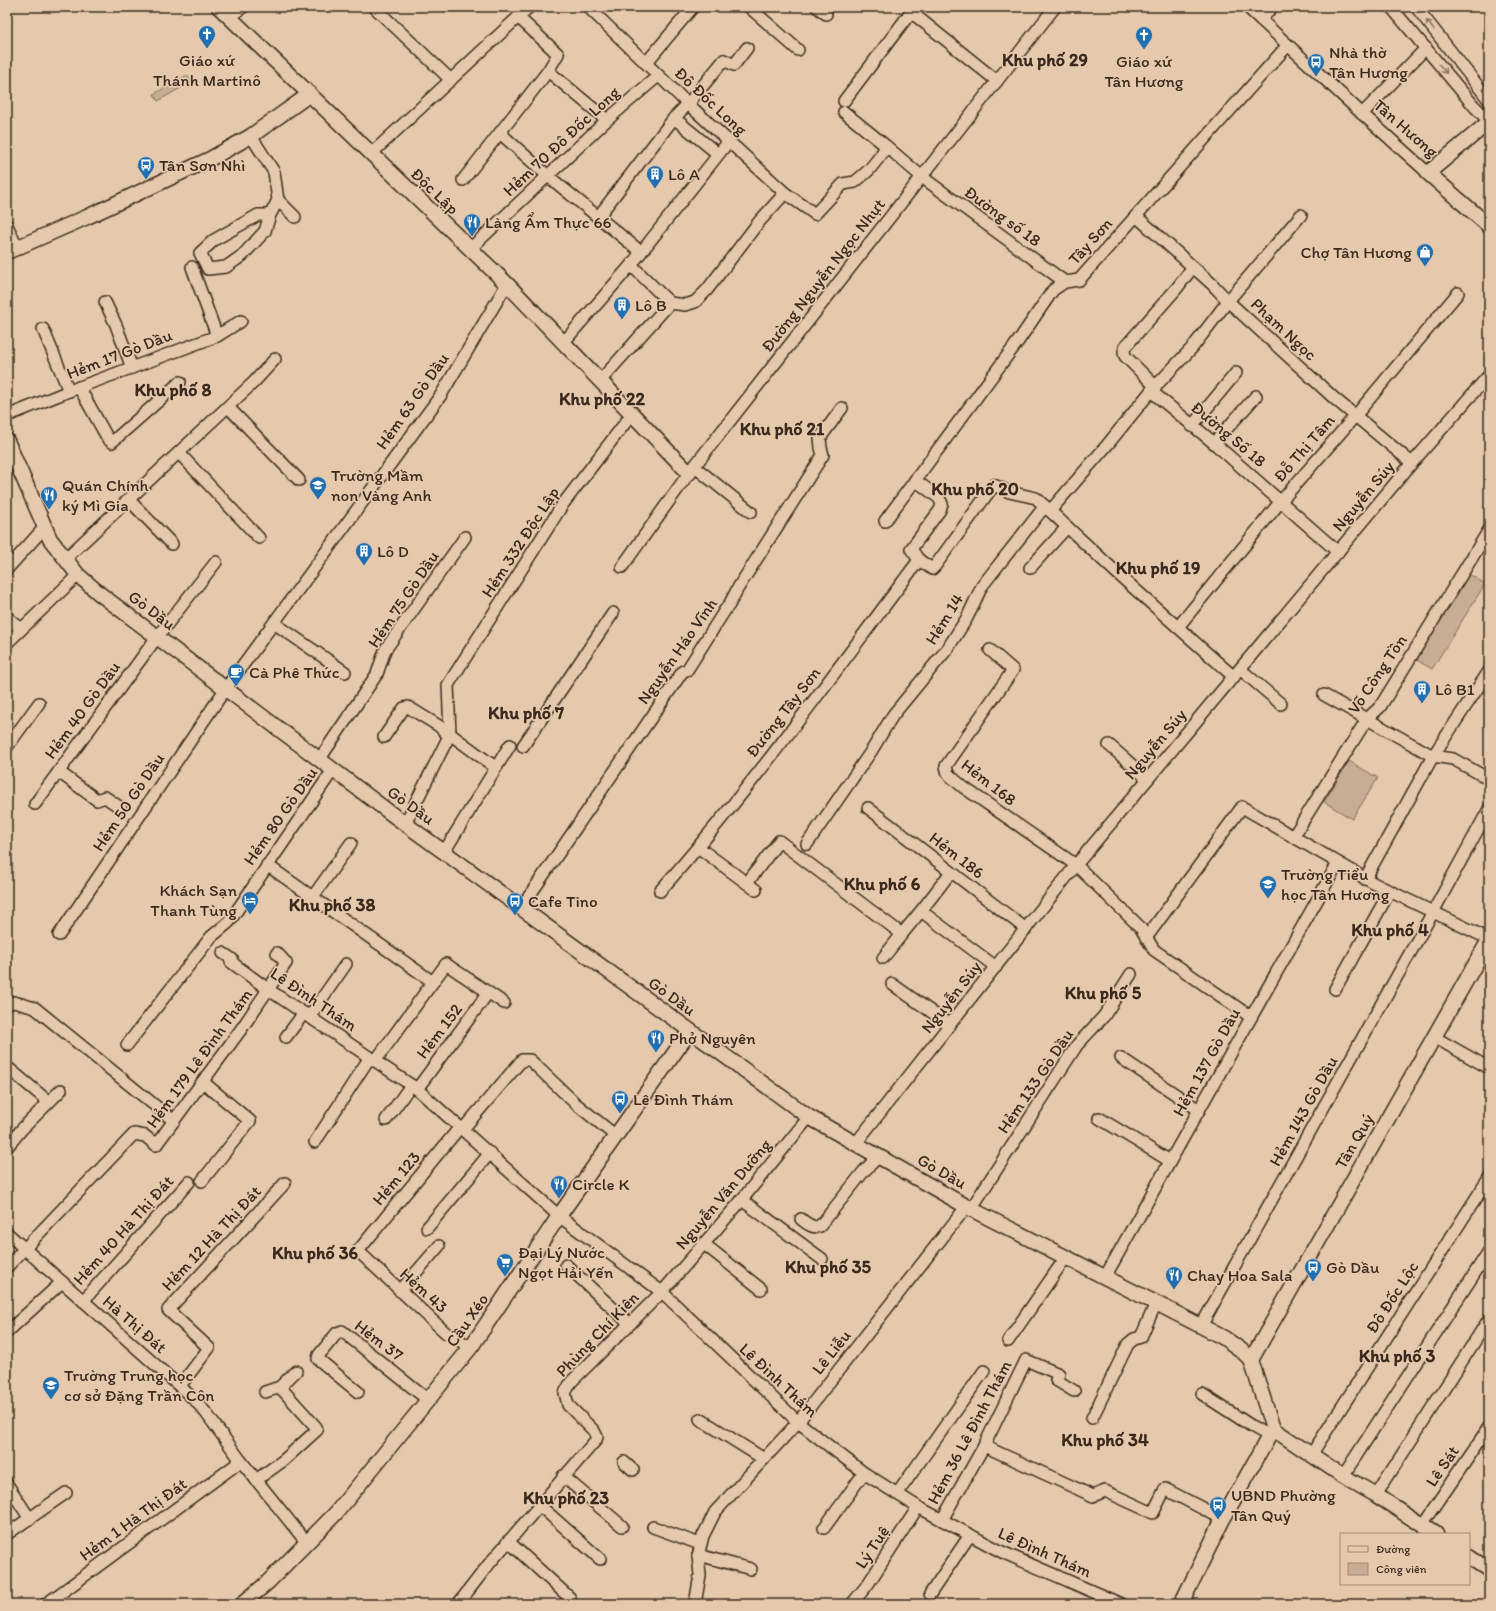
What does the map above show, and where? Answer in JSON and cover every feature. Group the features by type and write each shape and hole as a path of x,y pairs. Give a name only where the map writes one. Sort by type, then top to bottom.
{"street":[{"path":"224,12 243,7"},
{"path":"374,7 451,80"},
{"path":"371,154 529,7"},
{"name":"Đô Đốc Long","path":"588,7 688,104 785,192 816,214 843,184 855,182 869,170 886,146"},
{"path":"646,62 693,7"},
{"path":"749,7 798,50"},
{"name":"Đường Nguyễn Ngọc Nhựt","path":"622,567 692,470 1056,7"},
{"name":"Tân Hương","path":"1247,7 1362,114 1489,226"},
{"path":"1261,20 1272,7"},
{"path":"1391,7 1489,122 1428,172"},
{"path":"1416,7 1489,100"},
{"name":"Độc Lập","path":"224,12 507,284 632,414 692,470"},
{"name":"Đường số 18","path":"997,81 911,12 844,106 886,146 922,177 1065,282"},
{"path":"463,180 548,71 558,54 518,17"},
{"name":"Tây Sơn","path":"885,521 1019,340 1053,290 1065,282 1079,280 1288,45"},
{"path":"598,217 674,118 688,104 724,60 734,65 747,48"},
{"path":"1362,114 1426,48"},
{"path":"548,71 607,120"},
{"name":"Hẻm 70 Đô Đốc Long","path":"470,249 607,120 658,76"},
{"path":"7,225 12,250 180,174 231,148 251,136 310,94"},
{"path":"674,118 718,154"},
{"path":"500,133 548,176 641,252"},
{"path":"251,136 274,172 278,200 270,215 265,230 243,255 226,268 208,269 200,253 214,240 258,215 270,215"},
{"path":"564,343 631,265 729,141"},
{"path":"631,265 670,303 685,306 695,302 707,290 758,223 785,192"},
{"path":"278,200 295,217"},
{"name":"Hẻm 14","path":"807,844 872,750 893,715 948,648 967,618 982,586 1048,509 1108,444 1153,389 1192,348 1228,301 1301,215"},
{"name":"Phạm Ngọc","path":"1136,216 1193,266 1228,301 1334,399 1356,415 1412,463"},
{"name":"Đường Số 18","path":"1193,266 1177,288 1125,347 1125,356 1153,389 1192,426 1214,443 1338,552"},
{"path":"192,267 217,336"},
{"name":"Hẻm 63 Gò Dầu","path":"226,688 441,395 507,284"},
{"name":"Đỗ Thị Tâm","path":"1178,627 1280,501 1356,415 1458,293"},
{"path":"105,302 116,325 132,368"},
{"path":"600,381 670,303"},
{"name":"Hẻm 17 Gò Dầu","path":"7,416 74,389 217,336 241,321"},
{"path":"43,329 74,389 108,439 112,442 180,382"},
{"path":"65,559 228,407 275,359"},
{"path":"1192,426 1236,373"},
{"name":"Nguyễn Súy","path":"856,1143 1076,866 1412,463 1489,375"},
{"path":"1214,443 1256,396"},
{"path":"228,407 299,480"},
{"name":"Nguyễn Háo Vĩnh","path":"521,908 683,671 687,670 729,605 738,588 823,455 820,448 820,438 842,408"},
{"name":"Hẻm 332 Độc Lập","path":"449,735 450,695 448,685 563,504 632,414"},
{"name":"Gò Dầu","path":"7,441 50,539 78,575 100,594 405,824 809,1117 969,1208 1201,1326 1236,1346 1251,1360 1271,1433"},
{"path":"179,453 259,538"},
{"path":"692,470 751,512"},
{"path":"915,480 938,498 942,504 940,510 911,549 919,560 932,569 994,486 1008,492 1036,498 1178,627 1237,673 1281,704"},
{"path":"129,500 172,544"},
{"path":"1030,568 1067,527"},
{"path":"7,569 44,528"},
{"name":"Võ Công Tồn","path":"1292,837 1367,719 1380,707 1489,530"},
{"name":"Hẻm 75 Gò Dầu","path":"319,760 377,674 386,650 465,537"},
{"name":"Đường Tây Sơn","path":"660,891 698,847 790,733 919,560"},
{"name":"Hẻm 40 Gò Dầu","path":"35,804 157,637 216,562"},
{"path":"7,643 78,575"},
{"path":"523,746 613,613"},
{"path":"7,617 21,630"},
{"path":"274,623 345,672"},
{"name":"Hẻm 168","path":"990,650 1014,670 951,756 946,766 948,774 963,787 1076,866"},
{"path":"1365,879 1433,756 1489,671"},
{"name":"Hẻm 50 Gò Dầu","path":"59,935 226,688"},
{"path":"1324,695 1433,756 1453,759 1489,779"},
{"path":"7,747 39,703"},
{"path":"384,737 404,708 408,707 439,726 449,735 495,767"},
{"path":"405,824 449,735"},
{"path":"444,852 495,767 510,745"},
{"path":"1109,745 1148,779"},
{"name":"Hẻm 80 Gò Dầu","path":"127,1045 211,937 229,922 333,770"},
{"path":"59,772 96,800 105,797 121,808"},
{"path":"1146,938 1242,807 1365,879 1489,939"},
{"name":"Hẻm 186","path":"868,808 1026,929"},
{"name":"Hẻm 143 Gò Dầu","path":"1201,1326 1433,912 1489,809"},
{"path":"698,847 751,887 780,841 902,934"},
{"path":"312,898 351,843"},
{"name":"Hẻm 137 Gò Dầu","path":"1105,1277 1338,863"},
{"path":"267,865 433,982"},
{"path":"1076,866 1140,928 1154,950 1251,1017"},
{"path":"883,958 951,872"},
{"path":"1336,990 1390,891"},
{"path":"921,911 996,967"},
{"name":"Tân Quý","path":"1251,1360 1489,939"},
{"name":"Lê Đình Thám","path":"223,953 232,959 231,962 269,990 373,1058 414,1087 462,1128 559,1216 662,1292 798,1422 864,1473 918,1508 1009,1555 1121,1604"},
{"name":"Hẻm 179 Lê Đình Thám","path":"25,1248 134,1134 145,1136 156,1146 269,990 286,963 277,953"},
{"path":"286,1037 307,1015 346,964"},
{"path":"315,1142 373,1058 446,964 504,1003"},
{"name":"Hẻm 133 Gò Dầu","path":"969,1208 1077,1045 1104,1016 1131,974"},
{"path":"892,984 950,1024"},
{"name":"Hẻm 152","path":"386,1120 488,993"},
{"path":"7,1004 14,1002 35,1008 174,1121"},
{"name":"Cầu Xéo","path":"242,1604 267,1583 336,1513 471,1347 559,1216 690,1031"},
{"path":"1434,1037 1489,1068"},
{"path":"1121,1058 1199,1110"},
{"name":"Hẻm 123","path":"358,1251 462,1128 522,1060 530,1060 576,1104 616,1136"},
{"path":"7,1067 49,1102"},
{"path":"202,1181 250,1121 203,1082"},
{"path":"7,1147 61,1090"},
{"name":"Nguyễn Văn Dưỡng","path":"662,1292 742,1200 809,1117"},
{"path":"1099,1118 1170,1160"},
{"path":"427,1228 490,1153"},
{"path":"801,1219 816,1228 820,1226 864,1170 879,1156"},
{"name":"Đô Đốc Lộc","path":"1311,1455 1489,1178"},
{"name":"Hẻm 40 Hà Thị Đát","path":"83,1301 189,1182"},
{"name":"Hẻm 12 Hà Thị Đát","path":"180,1386 209,1348 168,1310 285,1183"},
{"path":"742,1200 822,1259"},
{"name":"Lê Liễu","path":"695,1604 700,1575 699,1549 703,1536 715,1512 798,1422 969,1208"},
{"name":"Hà Thị Đát","path":"7,1233 180,1386 206,1413 241,1461 307,1543"},
{"path":"704,1244 760,1289"},
{"path":"400,1291 440,1246"},
{"path":"7,1267 25,1248"},
{"name":"Hẻm 43","path":"358,1251 446,1333 471,1347"},
{"path":"1343,1476 1489,1252"},
{"path":"1008,1341 1066,1257"},
{"path":"566,1265 630,1324"},
{"path":"7,1332 62,1282"},
{"name":"Phùng Chí Kiên","path":"458,1604 538,1505 594,1444 597,1437 594,1431 568,1405 565,1393 571,1382 662,1292"},
{"path":"1092,1418 1128,1344 1134,1339 1141,1337 1156,1303"},
{"path":"1376,1495 1489,1319"},
{"name":"Hẻm 37","path":"358,1392 318,1360 319,1355 333,1338 342,1331 428,1400"},
{"name":"Hẻm 36 Lê Đình Thám","path":"942,1520 984,1446 1026,1360 1059,1374 1056,1380 1074,1391"},
{"path":"265,1392 280,1387 296,1370"},
{"path":"897,1494 984,1371"},
{"path":"256,1480 284,1460 317,1430 280,1387"},
{"path":"1202,1394 1253,1427 1271,1433 1311,1455 1435,1533"},
{"path":"700,1419 764,1459"},
{"name":"Lê Sát","path":"1422,1524 1489,1427"},
{"path":"1181,1604 1223,1519 1271,1433"},
{"path":"984,1446 1092,1496 1105,1491 1152,1513 1165,1489 1223,1519"},
{"name":"Hẻm 1 Hà Thị Đát","path":"46,1604 241,1461"},
{"path":"624,1462 633,1470"},
{"path":"824,1528 864,1473"},
{"path":"563,1476 622,1526"},
{"path":"7,1484 30,1519"},
{"path":"7,1534 66,1493"},
{"path":"538,1505 600,1559"},
{"name":"Lý Tuệ","path":"852,1604 868,1584 918,1508"},
{"path":"652,1527 699,1549 751,1569"},
{"path":"930,1594 970,1535"},
{"path":"508,1541 570,1598"},
{"path":"1470,1558 1489,1570"}],"green space":[{"path":"187,75 191,82 158,101 154,94"},
{"path":"1469,574 1485,584 1432,669 1415,659"},
{"path":"1349,761 1378,778 1352,819 1324,802"}],"place":[{"name":"Giáo xứ Thánh Martinô","path":"207,49"},
{"name":"Giáo xứ Tân Hương","path":"1144,50"},
{"name":"Nhà thờ Tân Hương","path":"1316,77"},
{"name":"Tân Sơn Nhì","path":"146,180"},
{"name":"Lô A","path":"655,189"},
{"name":"Làng Ẩm Thực 66","path":"472,237"},
{"name":"Chợ Tân Hương","path":"1425,267"},
{"name":"Lô B","path":"622,320"},
{"name":"Trường Mầm non Vàng Anh","path":"318,500"},
{"name":"Quán Chính ký Mì Gia","path":"49,510"},
{"name":"Lô D","path":"364,566"},
{"name":"Cà Phê Thức","path":"236,687"},
{"name":"Lô B1","path":"1422,704"},
{"name":"Trường Tiểu học Tân Hương","path":"1268,899"},
{"name":"Khách Sạn Thanh Tùng","path":"250,915"},
{"name":"Cafe Tino","path":"515,916"},
{"name":"Phở Nguyên","path":"656,1053"},
{"name":"Lê Đình Thám","path":"620,1114"},
{"name":"Circle K","path":"559,1199"},
{"name":"Đại Lý Nước Ngọt Hải Yến","path":"505,1277"},
{"name":"Gò Dầu","path":"1313,1282"},
{"name":"Chay Hoa Sala","path":"1174,1290"},
{"name":"Trường Trung học cơ sở Đặng Trần Côn","path":"51,1400"},
{"name":"UBND Phường Tân Quý","path":"1218,1520"}],"district":[{"name":"Khu phố 29","path":"1045,60"},
{"name":"Khu phố 8","path":"173,390"},
{"name":"Khu phố 22","path":"602,399"},
{"name":"Khu phố 21","path":"782,429"},
{"name":"Khu phố 20","path":"975,489"},
{"name":"Khu phố 19","path":"1158,568"},
{"name":"Khu phố 7","path":"526,713"},
{"name":"Khu phố 6","path":"882,884"},
{"name":"Khu phố 38","path":"332,905"},
{"name":"Khu phố 4","path":"1390,930"},
{"name":"Khu phố 5","path":"1103,993"},
{"name":"Khu phố 36","path":"315,1253"},
{"name":"Khu phố 35","path":"828,1267"},
{"name":"Khu phố 3","path":"1397,1356"},
{"name":"Khu phố 34","path":"1105,1440"},
{"name":"Khu phố 23","path":"566,1498"}]}
